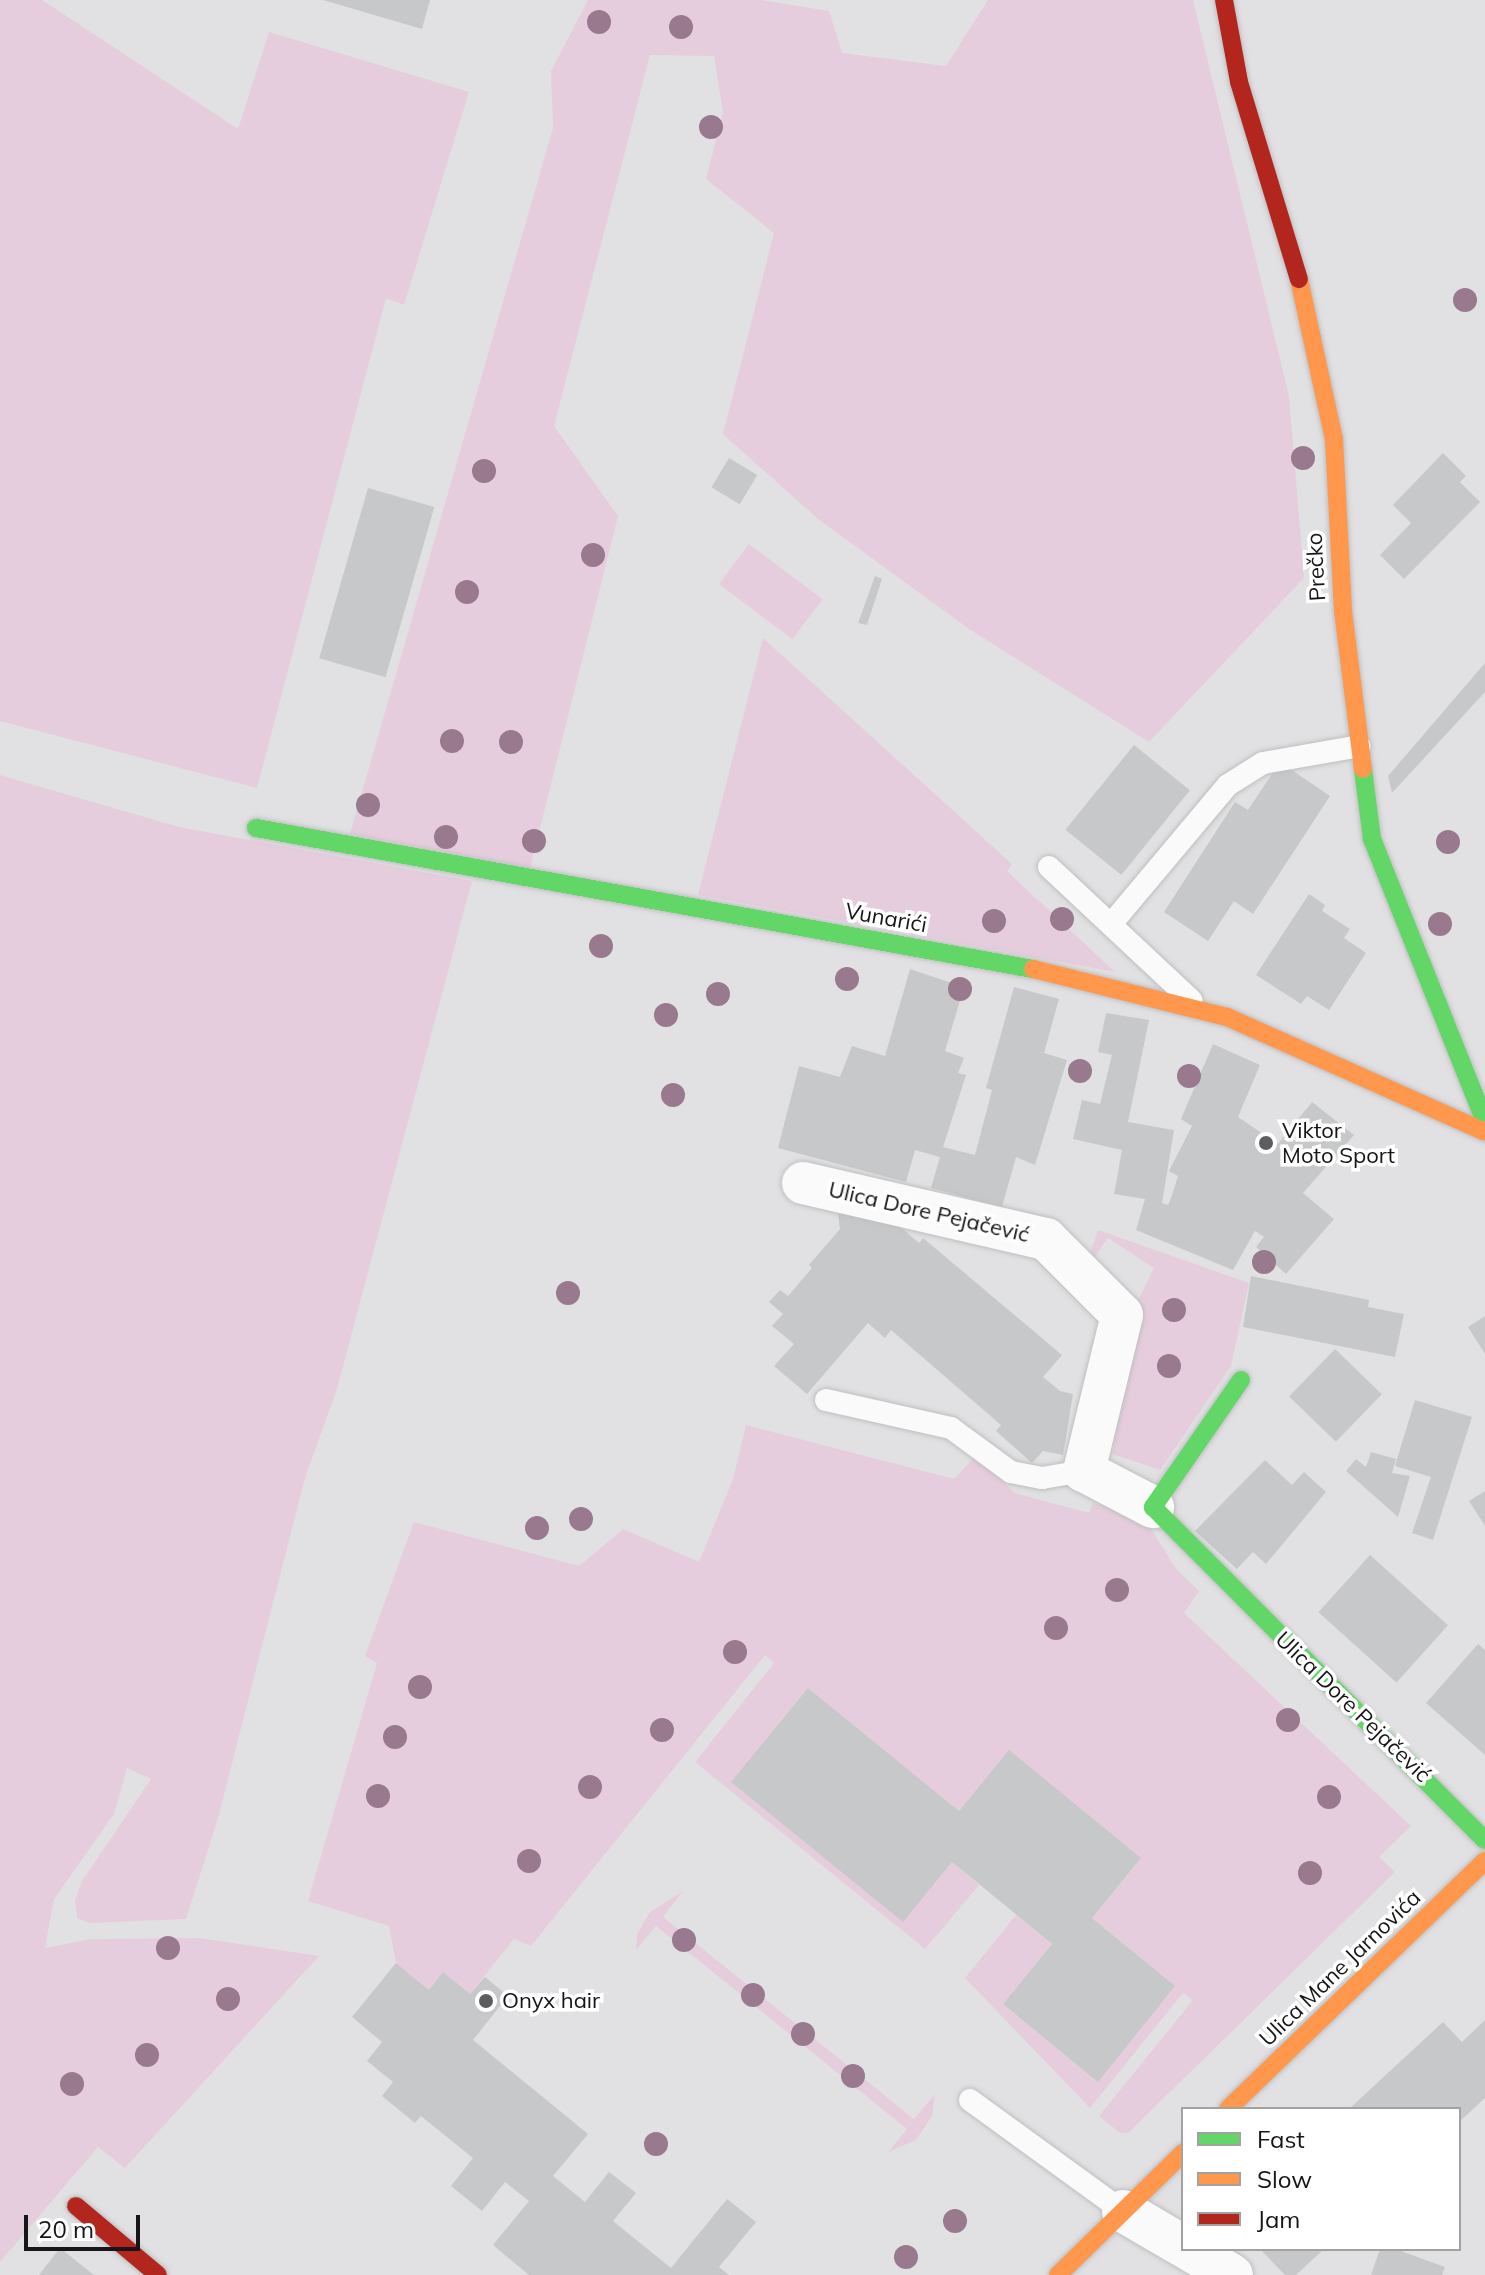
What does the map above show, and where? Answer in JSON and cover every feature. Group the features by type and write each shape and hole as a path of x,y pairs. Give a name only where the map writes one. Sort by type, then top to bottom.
{"street":[{"name":"Prečko","path":"1224,0 1239,82 1297,272 1334,439 1343,611 1372,839 1485,1122"},
{"name":"Vunarići","path":"256,828 1054,973 1201,1011 1485,1132"},
{"name":"Ulica Dore Pejačević","path":"803,1183 1046,1239 1087,1277 1122,1315 1084,1471 1153,1507 1485,1840"},
{"path":"1153,1507 1241,1380"},
{"name":"Ulica Mane Jarnovića","path":"1230,2107 1485,1861"},
{"path":"1058,2275 1181,2155"},
{"path":"76,2206 158,2275"},
{"path":"1123,2211 1181,2245"},
{"path":"1191,2251 1232,2275"}],"lane":[{"path":"1112,923 1228,785 1263,763 1360,746"},
{"path":"1049,867 1112,923 1201,1011"},
{"path":"826,1400 951,1428 1011,1472 1042,1478 1084,1471"},
{"path":"970,2100 1085,2188 1123,2211"}],"shaded area":[{"path":"0,0 42,0 238,129 269,32 469,92 404,305 386,298 257,788 0,721"},
{"path":"588,0 762,0 829,11 842,53 946,66 988,0 1193,0 1289,396 1304,578 1149,742 969,629 818,519 723,434 774,233 706,179 723,112 714,56 650,55 554,426 618,516 530,868 350,834 553,128 551,71"},
{"path":"749,544 822,599 792,639 719,584"},
{"path":"763,638 1012,864 1007,871 1115,972 698,895"},
{"path":"0,775 179,827 472,881 337,1389 305,1478 218,1818 186,1919 90,1923 77,1918 75,1900 82,1881 151,1779 127,1768 114,1814 54,1899 45,1948 91,1939 199,1938 319,1956 125,2168 98,2147 0,2262"},
{"path":"1098,1230 1249,1283 1231,1366 1160,1470 1113,1454 1133,1311 1154,1268 1108,1238 1094,1258 1091,1251"},
{"path":"746,1425 954,1479 975,1457 1015,1493 1089,1513 1093,1503 1130,1513 1148,1524 1176,1569 1199,1591 1184,1613 1411,1826 1379,1857 1395,1872 1128,2133 1120,2133 1099,2116 1193,2000 1183,1993 1090,2108 965,1978 1016,1915 1052,1944 1003,2004 1098,2081 1175,1986 1092,1918 1141,1858 1009,1751 959,1811 808,1688 732,1782 903,1921 952,1862 979,1885 925,1949 695,1762 774,1663 765,1655 531,1946 514,1939 470,1994 429,1990 396,1963 389,1926 308,1901 377,1663 365,1656 414,1522 579,1566 623,1529 699,1562 733,1479"},
{"path":"683,1891 663,1917 914,2119 935,2094 932,2116 916,2140 888,2152 907,2129 656,1926 636,1950 637,1934 650,1912"}],"building":[{"path":"323,0 430,0 422,29"},
{"path":"1443,453 1466,476 1460,482 1480,502 1404,579 1380,555 1411,523 1393,505"},
{"path":"729,458 757,475 740,504 711,487"},
{"path":"368,488 434,507 386,677 319,658"},
{"path":"875,576 882,579 867,625 858,623"},
{"path":"1485,663 1485,692 1392,793 1388,776"},
{"path":"1134,745 1190,790 1121,875 1065,830"},
{"path":"1280,762 1330,796 1253,914 1234,901 1208,941 1164,912 1235,802 1248,810"},
{"path":"1309,894 1325,905 1322,911 1350,929 1344,938 1366,953 1329,1010 1307,996 1301,1004 1256,975"},
{"path":"910,969 964,987 945,1051 964,1058 958,1073 966,1075 943,1147 975,1155 992,1090 986,1088 1014,987 1059,999 1044,1053 1067,1060 1035,1165 1016,1157 1002,1207 931,1188 940,1157 915,1150 906,1182 778,1148 799,1066 840,1077 852,1046 885,1056"},
{"path":"1106,1013 1149,1020 1128,1122 1174,1130 1162,1203 1168,1205 1171,1198 1178,1176 1169,1171 1192,1126 1181,1119 1213,1044 1260,1065 1238,1117 1278,1144 1312,1102 1354,1135 1303,1193 1334,1219 1286,1274 1256,1247 1264,1237 1255,1231 1233,1270 1136,1230 1145,1199 1114,1194 1122,1150 1073,1139 1082,1100 1100,1104 1112,1055 1098,1052"},
{"path":"891,1209 891,1219 919,1243 923,1238 1062,1355 1043,1377 1060,1391 1073,1394 1063,1455 1043,1451 1032,1463 996,1431 1001,1425 891,1330 885,1338 868,1323 807,1394 774,1366 794,1344 772,1326 783,1314 769,1302 780,1290 788,1296 812,1268 809,1265 840,1229 838,1214"},
{"path":"1251,1276 1369,1300 1368,1307 1404,1314 1395,1357 1243,1327"},
{"path":"1485,1316 1485,1354 1468,1327"},
{"path":"1335,1349 1382,1394 1336,1442 1289,1396"},
{"path":"1415,1400 1472,1417 1433,1540 1412,1533 1431,1477 1395,1466"},
{"path":"1371,1452 1396,1459 1392,1473 1410,1476 1398,1517 1346,1471 1356,1459 1366,1467"},
{"path":"1265,1460 1292,1485 1304,1472 1326,1492 1266,1564 1253,1552 1237,1569 1195,1531"},
{"path":"1485,1491 1485,1526 1469,1501"},
{"path":"1370,1555 1448,1625 1397,1682 1318,1612"},
{"path":"1478,1644 1485,1650 1485,1755 1426,1703"},
{"path":"808,1688 959,1811 1009,1750 1141,1858 1092,1918 1175,1986 1098,2082 1003,2004 1052,1944 952,1862 903,1922 731,1782"},
{"path":"396,1963 429,1990 443,1972 470,1994 485,1977 508,1996 473,2040 588,2134 553,2176 585,2202 609,2172 636,2193 613,2221 671,2268 727,2199 756,2222 719,2267 729,2275 529,2275 493,2245 529,2201 505,2182 482,2211 451,2186 473,2158 421,2116 415,2123 382,2096 393,2082 367,2061 382,2042 352,2017"},
{"path":"1485,2020 1485,2098 1461,2120 1461,2107 1351,2107 1443,2022 1462,2042"},
{"path":"60,2248 94,2275 39,2275"},
{"path":"1262,2251 1322,2251 1296,2275 1285,2275"},
{"path":"1379,2251 1401,2251 1445,2267 1442,2275 1371,2275"}],"traffic: fast":[{"path":"1363,769 1372,839 1485,1122"},
{"path":"256,828 1033,969"},
{"path":"1241,1380 1153,1507 1485,1840"}],"traffic: slow":[{"path":"1299,279 1334,439 1343,611 1363,769"},
{"path":"1033,969 1227,1017 1485,1132"},
{"path":"1230,2107 1485,1861"},
{"path":"1058,2275 1181,2155"}],"traffic: jam":[{"path":"1224,0 1239,82 1299,279"},
{"path":"76,2206 158,2275"}],"place":[{"name":"Viktor Moto Sport","path":"1266,1143"},
{"name":"Onyx hair","path":"486,2001"}]}
